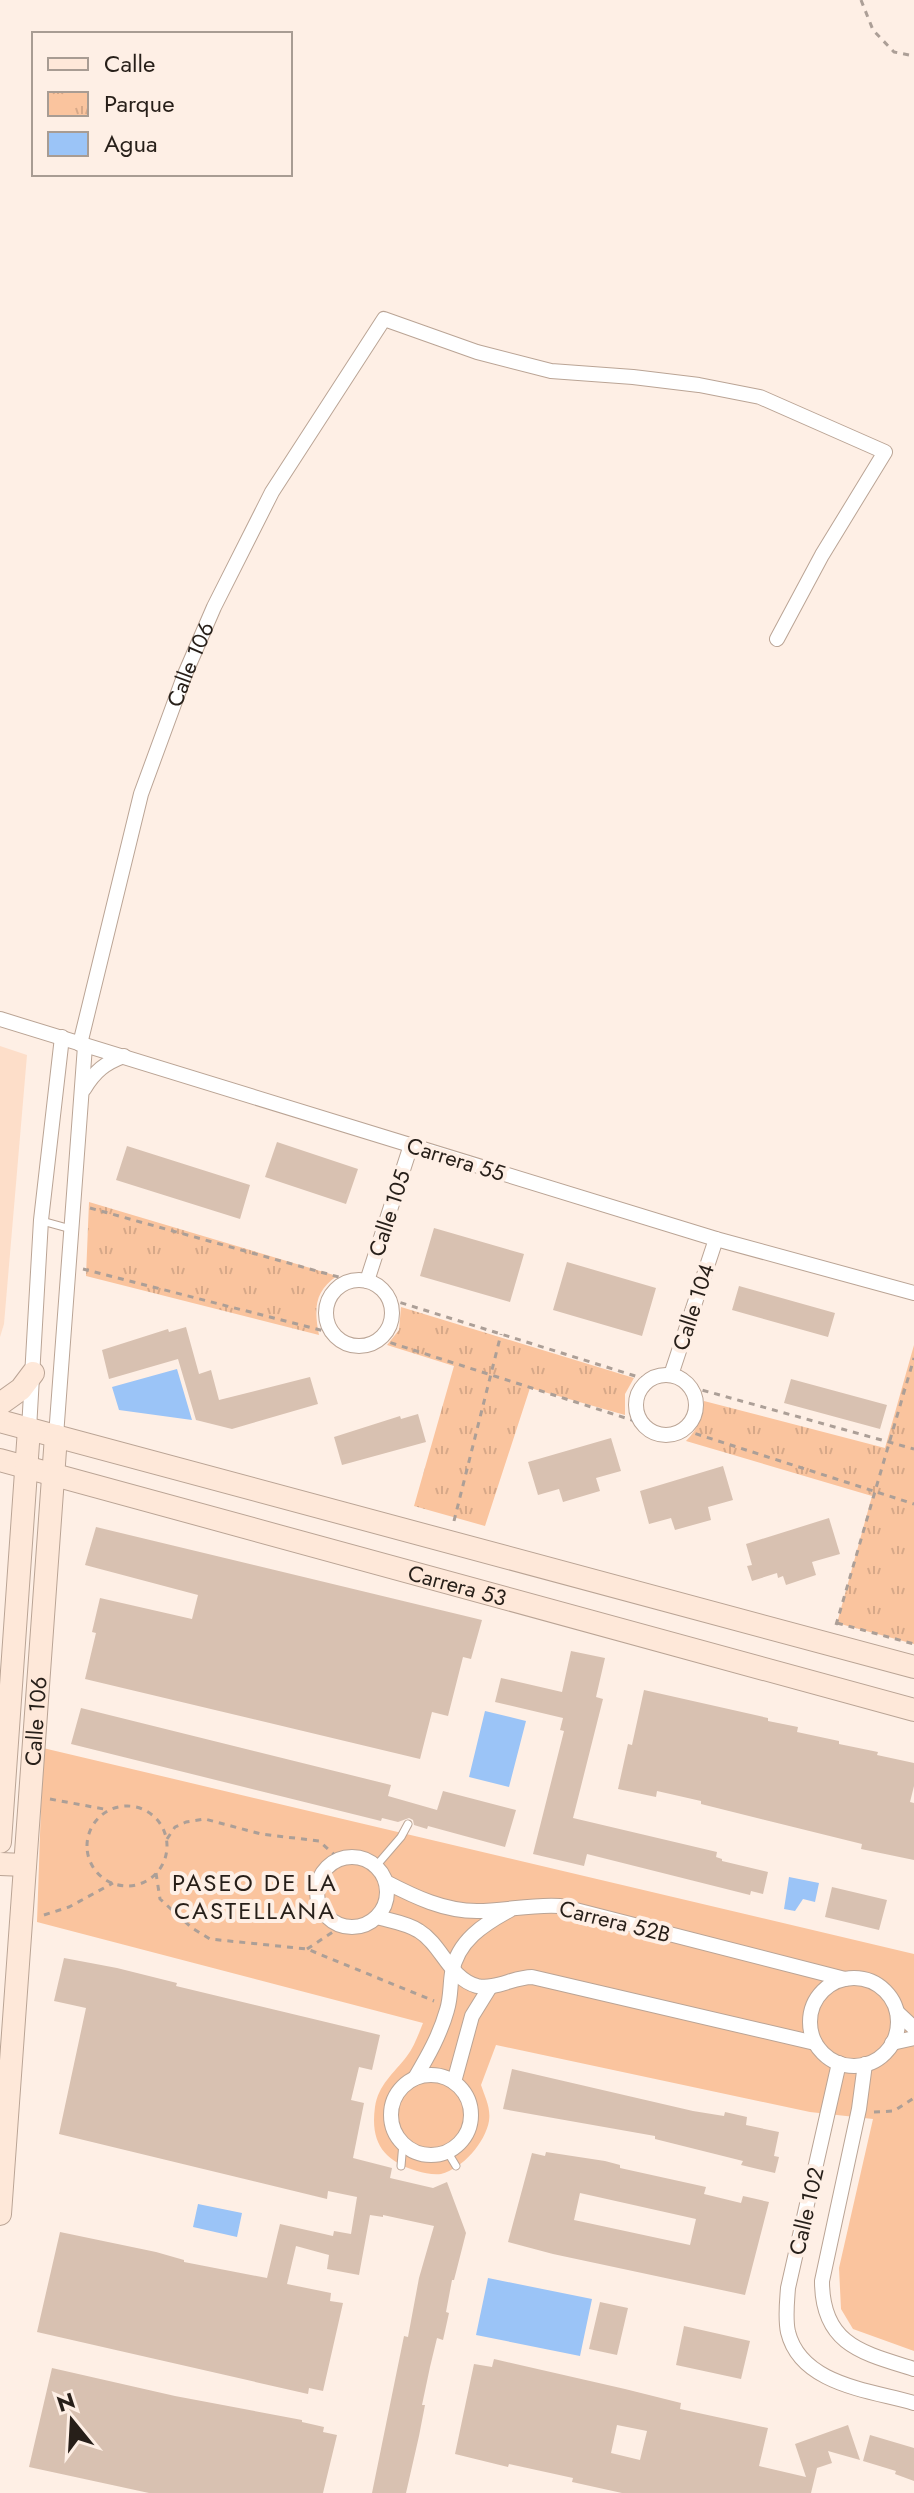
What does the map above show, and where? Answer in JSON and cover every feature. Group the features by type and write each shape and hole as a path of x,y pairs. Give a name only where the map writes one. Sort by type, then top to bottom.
{"main road":[{"path":"0,1404 21,1389 33,1373"},
{"name":"Carrera 53","path":"0,1421 449,1541 834,1633 914,1667"},
{"name":"Calle 106","path":"0,1839 29,1429"},
{"name":"Calle 106","path":"0,2214 56,1436"},
{"name":"Carrera 53","path":"0,1460 914,1710"},
{"path":"0,1839 27,1833"},
{"path":"0,1864 25,1865"}],"street":[{"name":"Calle 106","path":"56,1436 83,1045 141,794 185,674 214,607 272,492 384,319 477,352 551,371 646,378 760,397 885,452 822,555 777,639"},
{"name":"Carrera 55","path":"0,1019 716,1239 914,1293"},
{"name":"Calle 106","path":"29,1429 41,1220 62,1037"},
{"name":"Calle 106","path":"79,1113 82,1093 92,1075 107,1062 124,1056"},
{"name":"Calle 105","path":"360,1281 411,1145"},
{"name":"Calle 104","path":"671,1375 716,1239"},
{"path":"360,1281 380,1288 389,1299 392,1314 389,1328 379,1339 368,1345 355,1346 342,1342 332,1333 326,1318 328,1302 338,1288 360,1281"},
{"path":"659,1375 671,1375 691,1387 697,1410 684,1430 673,1435 661,1435 641,1423 636,1400 648,1380 659,1375"},
{"path":"359,1857 376,1866 386,1882 386,1901 377,1917 360,1927 342,1926 325,1916 316,1889 323,1871 339,1859 359,1857"},
{"name":"Carrera 52B","path":"386,1882 431,1903 456,1909 560,1906 845,1979"},
{"path":"415,2078 440,2033 448,2007 452,1970 466,1941 476,1930 514,1908"},
{"path":"377,1917 420,1931 433,1943 452,1970 471,1983 490,1987 521,1977 532,1977 815,2043"},
{"path":"859,1978 884,1989 897,2012 898,2023 892,2043 881,2056 865,2064 839,2063 821,2052 811,2030 810,2017 814,2003 832,1984 845,1979 859,1978"},
{"path":"454,2082 472,2016 490,1987"},
{"path":"897,2012 914,2028"},
{"path":"892,2043 914,2038"},
{"name":"Calle 102","path":"839,2063 788,2288 786,2321 789,2336 800,2358 828,2378 914,2403"},
{"name":"Calle 102","path":"865,2064 859,2109 822,2281 822,2299 828,2319 837,2332 859,2351 914,2369"},
{"path":"428,2075 442,2076 454,2082 469,2101 470,2124 457,2144 447,2151 424,2154 403,2143 395,2133 391,2108 404,2085 428,2075"}],"lane":[{"path":"41,1220 71,1229"},
{"path":"376,1866 408,1824"},
{"path":"401,2166 403,2143"},
{"path":"447,2151 456,2166"}],"path":[{"path":"861,0 873,30 894,52 914,56"},
{"path":"72,1203 360,1281"},
{"path":"68,1265 332,1333"},
{"path":"389,1299 648,1380"},
{"path":"449,1541 501,1334"},
{"path":"379,1339 641,1423"},
{"path":"914,1358 834,1633 914,1644"},
{"path":"691,1387 914,1449"},
{"path":"684,1430 914,1504"},
{"path":"30,1796 109,1810"},
{"path":"21,1922 69,1907 114,1883 136,1884 156,1873 167,1851 163,1827 145,1810 133,1806 109,1810 92,1826 87,1848 95,1870 114,1883"},
{"path":"167,1839 175,1827 205,1819 261,1834 319,1841 339,1859"},
{"path":"156,1873 160,1899 192,1928 210,1939 307,1949 448,2007"},
{"path":"307,1949 342,1926"},
{"path":"859,2109 878,2113 894,2111 914,2098"}],"shaded area":[{"path":"0,1046 27,1055 4,1324 0,1337"}],"green space":[{"path":"89,1202 337,1276 320,1295 316,1317 319,1335 86,1276"},
{"path":"401,1307 634,1378 625,1394 625,1415 530,1388 485,1526 414,1506 454,1366 387,1345 399,1330"},
{"path":"914,1345 914,1644 837,1623 872,1496 686,1441 699,1423 704,1401 885,1448"},
{"path":"43,1748 914,1954 914,2351 853,2329 841,2309 839,2268 873,2119 810,2112 496,2045 481,2085 489,2116 487,2129 478,2146 465,2160 441,2174 406,2167 388,2156 377,2140 375,2107 383,2086 410,2052 423,2023 37,1922"}],"water":[{"path":"177,1369 192,1420 119,1410 112,1387"},
{"path":"485,1711 526,1721 509,1787 469,1777"},
{"path":"789,1877 819,1883 815,1902 803,1899 795,1911 784,1909"},
{"path":"198,2204 242,2213 237,2237 193,2227"},
{"path":"488,2278 592,2299 580,2356 476,2335"}],"building":[{"path":"277,1142 358,1169 346,1204 265,1177"},
{"path":"127,1146 250,1185 240,1219 116,1180"},
{"path":"434,1228 524,1254 510,1302 420,1276"},
{"path":"567,1262 656,1288 642,1336 553,1310"},
{"path":"739,1286 835,1313 828,1337 732,1310"},
{"path":"186,1327 199,1374 211,1370 219,1400 310,1377 318,1404 232,1429 196,1420 178,1359 109,1379 102,1350 168,1329 169,1332"},
{"path":"791,1379 887,1405 880,1429 784,1403"},
{"path":"418,1414 426,1442 342,1465 334,1437 400,1416 401,1419"},
{"path":"611,1438 621,1471 596,1478 600,1491 563,1502 559,1489 538,1495 528,1462"},
{"path":"723,1466 733,1500 708,1507 711,1520 675,1530 671,1518 649,1524 640,1491"},
{"path":"829,1518 840,1554 812,1562 816,1575 786,1585 783,1576 778,1578 777,1573 752,1581 747,1566 752,1565 746,1544"},
{"path":"96,1527 482,1620 471,1659 463,1657 448,1716 432,1712 420,1759 85,1679 96,1633 92,1632 100,1598 192,1619 198,1595 85,1565"},
{"path":"571,1651 605,1658 596,1697 603,1699 573,1818 717,1852 716,1857 722,1861 768,1872 763,1894 751,1891 750,1895 587,1854 584,1866 533,1854 564,1731 560,1730 563,1718 495,1702 501,1678 562,1692"},
{"path":"644,1690 768,1718 768,1721 798,1727 797,1732 914,1763 910,1802 914,1803 914,1860 861,1849 862,1844 701,1804 701,1801 657,1791 656,1797 618,1789"},
{"path":"81,1708 391,1785 388,1796 437,1810 443,1791 516,1810 505,1847 428,1826 427,1829 414,1825 409,1818 398,1822 382,1818 381,1821 71,1744"},
{"path":"832,1887 887,1900 879,1930 825,1917"},
{"path":"64,1958 117,1968 177,1983 176,1986 380,2035 372,2070 359,2067 351,2100 364,2103 353,2158 392,2168 390,2178 433,2188 447,2182 466,2233 452,2280 443,2340 437,2338 430,2367 406,2493 372,2493 404,2336 408,2337 419,2278 434,2226 370,2215 359,2275 327,2269 329,2255 296,2246 287,2284 331,2293 330,2301 343,2303 323,2391 309,2388 308,2394 37,2332 60,2232 267,2278 280,2224 333,2236 334,2231 351,2234 357,2197 328,2191 327,2199 59,2134 86,2008 54,2001"},
{"path":"512,2069 693,2111 724,2116 725,2112 747,2117 746,2125 779,2132 774,2156 779,2157 775,2173 741,2165 743,2161 655,2139 655,2136 503,2109"},
{"path":"546,2152 605,2161 620,2165 620,2168 706,2187 704,2194 741,2203 743,2196 769,2202 745,2295 508,2242 532,2153 545,2156","holes":["580,2193 696,2219 690,2245 574,2220"]},
{"path":"600,2302 628,2308 617,2355 589,2349"},
{"path":"684,2326 750,2341 741,2379 676,2365"},
{"path":"494,2359 681,2403 680,2409 768,2428 759,2466 806,2477 795,2444 848,2425 860,2460 828,2451 832,2463 817,2468 811,2493 622,2493 572,2482 573,2478 455,2454 474,2364 492,2367","holes":["617,2425 647,2431 640,2460 611,2453"]},
{"path":"52,2368 324,2427 323,2432 337,2435 323,2493 149,2493 29,2467"},
{"path":"870,2435 914,2448 914,2481 895,2474 896,2471 863,2461"}],"district":[{"name":"PASEO DE LA CASTELLANA","path":"255,1897"}]}
